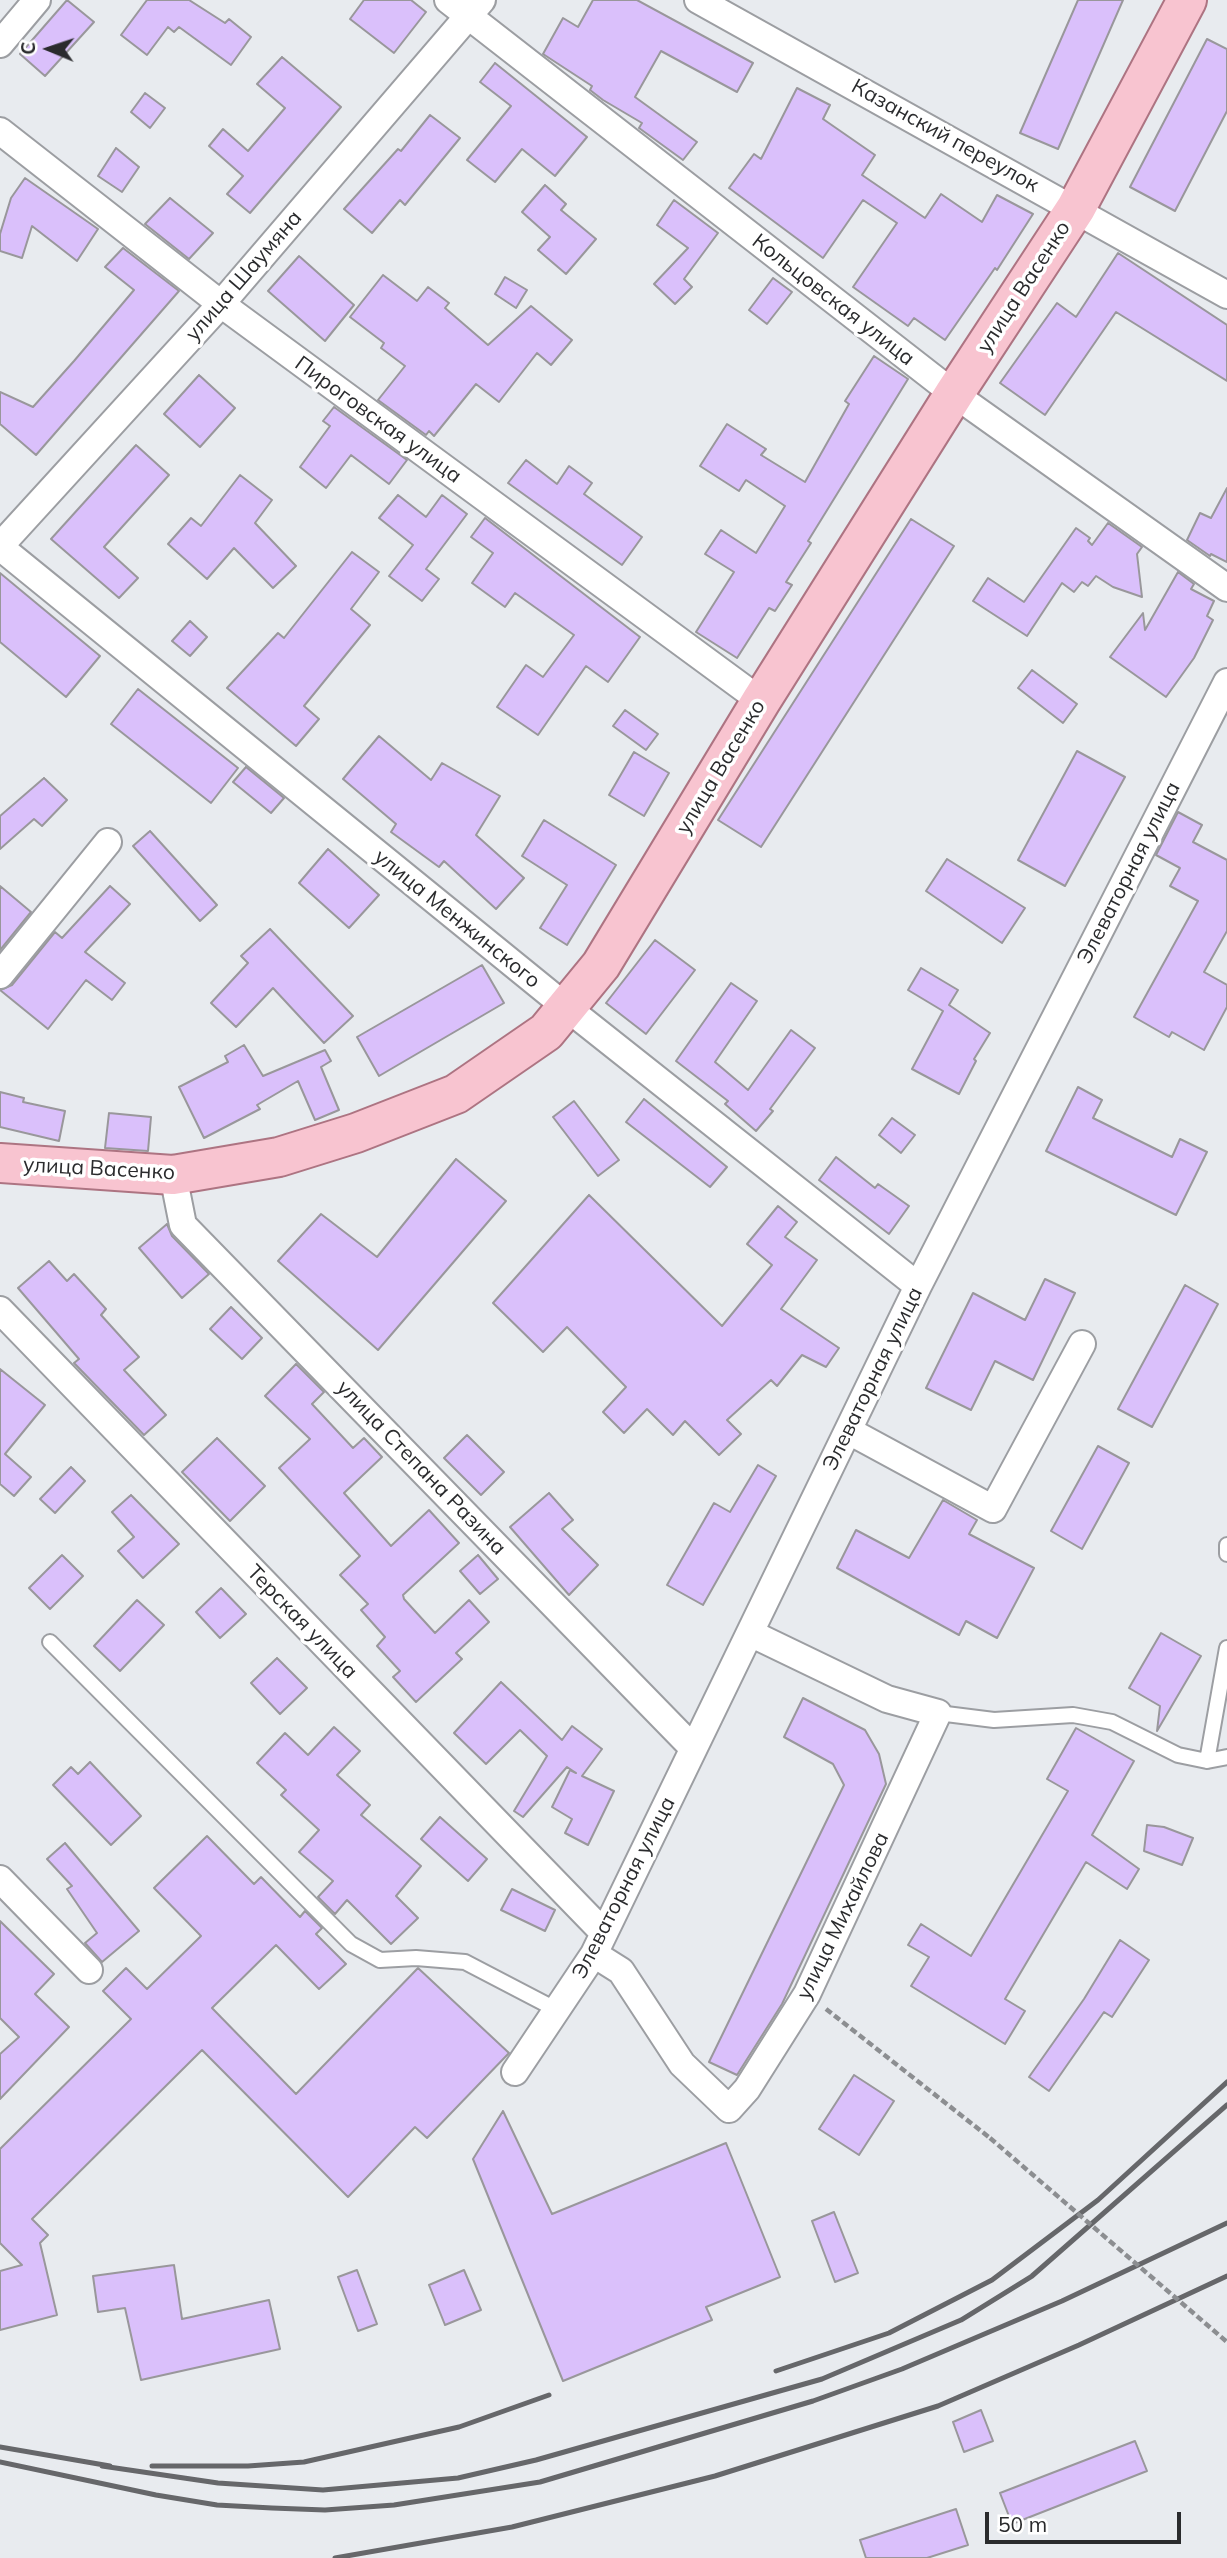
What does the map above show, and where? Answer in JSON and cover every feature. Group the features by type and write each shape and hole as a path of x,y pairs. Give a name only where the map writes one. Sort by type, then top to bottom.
{"main road":[{"name":"улица Васенко","path":"0,1163 173,1175 279,1157 356,1133 456,1094 546,1032 601,965 761,701 954,394 1076,208 1187,0"}],"street":[{"path":"0,44 37,0"},
{"name":"Казанский переулок","path":"698,0 1076,208 1227,295"},
{"name":"улица Шаумяна","path":"0,546 220,304 466,5"},
{"name":"Кольцовская улица","path":"466,5 954,394 1227,588"},
{"name":"Пироговская улица","path":"0,131 220,304 761,701"},
{"name":"улица Менжинского","path":"0,546 566,1007 918,1286"},
{"name":"Элеваторная улица","path":"515,2072 559,2011 599,1944 918,1286 1227,682"},
{"path":"0,975 108,842"},
{"name":"улица Степана Разина","path":"173,1175 183,1225 693,1748"},
{"name":"Терская улица","path":"0,1310 599,1944 621,1971 682,2064 729,2109"},
{"path":"849,1431 993,1509 1082,1344"},
{"path":"750,1633 887,1699 938,1713"},
{"name":"улица Михайлова","path":"729,2109 747,2089 807,1994 938,1713"},
{"path":"0,1879 89,1970"}],"lane":[{"path":"1227,1545 1227,1554"},
{"path":"50,1642 351,1944 380,1960 416,1958 465,1962 559,2011"},
{"path":"1207,1761 1227,1648"},
{"path":"938,1713 994,1720 1073,1715 1112,1722 1178,1755 1207,1761 1227,1756"}],"path":[{"path":"807,1994 990,2138 1227,2342"}],"building":[{"path":"67,0 94,22 45,76 20,54"},
{"path":"147,0 189,0 225,23 229,19 251,37 231,65 179,27 174,32 168,27 147,55 121,35"},
{"path":"364,0 411,0 426,12 394,53 350,19"},
{"path":"593,0 637,0 753,63 737,92 661,51 635,97 697,142 683,160 639,128 642,123 603,100 590,90 592,86 543,54 563,18 578,27"},
{"path":"1078,0 1123,0 1058,149 1020,133"},
{"path":"1207,39 1227,49 1227,111 1175,211 1130,187"},
{"path":"282,57 341,107 250,213 227,194 243,176 209,146 223,129 248,151 285,108 257,84"},
{"path":"495,63 587,137 555,176 522,149 495,182 467,160 511,106 480,82"},
{"path":"797,88 830,105 823,119 875,155 862,175 925,218 941,194 982,222 997,195 1033,214 997,270 995,268 945,340 914,318 908,326 853,287 897,223 863,200 823,258 729,188 754,154 761,159"},
{"path":"145,93 165,108 150,128 131,112"},
{"path":"430,115 460,138 405,205 400,200 372,233 344,209 398,149 401,151"},
{"path":"116,148 139,167 122,192 98,176"},
{"path":"25,178 98,229 77,261 32,226 22,258 0,251 0,234 11,198"},
{"path":"545,185 566,204 561,210 596,239 566,274 538,250 550,237 522,212"},
{"path":"170,198 213,233 189,259 145,224"},
{"path":"674,200 718,233 684,279 692,287 675,304 654,284 688,248 657,225"},
{"path":"123,248 179,291 36,455 0,424 0,392 33,407 74,361 134,290 105,267"},
{"path":"1118,253 1227,325 1227,381 1116,312 1045,415 1000,383 1057,303 1076,317"},
{"path":"299,256 354,305 325,341 268,291"},
{"path":"383,275 417,301 428,287 449,303 445,308 488,345 531,306 572,340 551,365 537,353 499,402 476,384 434,436 429,431 426,435 378,400 405,366 381,348 384,343 350,317"},
{"path":"505,277 527,290 516,308 495,294"},
{"path":"773,278 792,292 767,324 749,310"},
{"path":"874,356 908,379 808,541 811,543 786,582 792,585 775,611 769,608 737,658 696,632 734,572 705,554 721,530 756,553 785,506 746,480 739,491 700,466 727,424 766,449 761,455 805,482 849,404 845,401"},
{"path":"199,375 235,408 200,447 164,414"},
{"path":"334,407 407,460 389,484 351,455 326,488 300,467 330,426 323,421"},
{"path":"136,445 169,475 104,547 138,578 119,598 51,539"},
{"path":"526,460 557,484 569,466 592,483 584,494 642,537 622,565 508,483"},
{"path":"240,475 272,500 255,523 296,566 273,588 234,548 207,579 168,544 191,518 201,526"},
{"path":"1227,488 1227,562 1211,554 1210,556 1187,540 1200,513 1211,518"},
{"path":"398,495 426,517 442,495 467,514 426,569 439,579 422,601 389,576 413,545 379,518"},
{"path":"485,518 640,637 608,682 586,666 538,735 497,707 526,665 543,677 574,635 515,593 505,607 472,583 493,553 471,537"},
{"path":"911,519 954,546 761,847 718,820"},
{"path":"1108,523 1142,547 1137,554 1142,597 1113,587 1096,576 1088,586 1082,582 1074,592 1062,583 1027,636 973,601 988,578 1024,602 1076,528 1090,538 1088,541 1092,545"},
{"path":"352,552 379,572 351,609 370,625 304,706 319,719 296,746 227,688 278,633 284,638"},
{"path":"1178,572 1194,584 1191,589 1214,601 1207,616 1213,620 1194,658 1166,697 1110,657 1143,613 1145,630"},
{"path":"0,573 100,656 66,697 0,642"},
{"path":"190,621 207,637 190,656 172,641"},
{"path":"1032,670 1077,704 1063,723 1018,688"},
{"path":"138,689 238,768 211,803 111,724"},
{"path":"625,710 658,734 646,750 613,726"},
{"path":"379,736 431,780 442,763 500,796 476,835 524,878 496,909 444,861 439,867 391,832 396,824 343,779"},
{"path":"1077,751 1125,777 1065,886 1018,860"},
{"path":"634,752 669,773 644,816 609,795"},
{"path":"246,767 284,798 271,813 233,782"},
{"path":"44,778 67,800 42,826 34,819 0,849 0,816"},
{"path":"1178,812 1202,825 1193,842 1227,860 1227,931 1204,972 1227,985 1227,1007 1204,1050 1172,1032 1169,1037 1134,1017 1198,901 1170,886 1180,868 1156,855"},
{"path":"544,820 616,865 567,945 540,928 567,885 522,856"},
{"path":"150,831 217,905 200,921 133,846"},
{"path":"328,849 379,895 349,928 299,883"},
{"path":"947,859 1025,908 1002,943 926,891"},
{"path":"0,886 31,912 0,950"},
{"path":"110,886 130,904 85,952 125,983 112,1000 86,980 48,1029 0,990 12,985 55,932 62,938"},
{"path":"270,929 353,1016 324,1043 273,988 236,1027 211,1003 248,963 241,956"},
{"path":"655,940 695,970 646,1034 606,1003"},
{"path":"482,965 504,1003 379,1076 357,1037"},
{"path":"921,968 958,990 949,1005 990,1033 974,1059 976,1061 959,1094 912,1069 943,1011 908,990"},
{"path":"731,983 757,1001 715,1062 748,1090 791,1030 815,1048 770,1109 773,1111 756,1131 725,1104 728,1101 676,1061"},
{"path":"244,1045 263,1076 325,1050 331,1061 321,1067 339,1110 315,1120 298,1081 257,1105 260,1109 204,1138 179,1087 228,1062 225,1056"},
{"path":"1078,1087 1102,1100 1093,1118 1172,1157 1180,1139 1207,1152 1176,1215 1046,1151"},
{"path":"0,1092 24,1098 23,1102 65,1111 59,1141 0,1127"},
{"path":"644,1099 727,1167 710,1187 626,1122"},
{"path":"574,1101 619,1160 598,1176 553,1117"},
{"path":"109,1113 151,1117 148,1151 105,1148"},
{"path":"892,1118 915,1135 901,1153 879,1135"},
{"path":"836,1157 875,1188 878,1184 909,1206 889,1234 819,1180"},
{"path":"456,1159 506,1201 378,1350 278,1261 321,1214 377,1257"},
{"path":"589,1195 722,1326 772,1265 747,1244 778,1206 797,1222 785,1237 817,1260 781,1309 839,1348 826,1367 802,1355 777,1386 771,1380 727,1420 741,1434 719,1455 685,1421 673,1435 647,1409 624,1433 603,1412 626,1387 567,1327 543,1352 493,1303"},
{"path":"167,1224 172,1236 209,1274 182,1298 139,1248"},
{"path":"49,1261 67,1281 74,1274 106,1309 101,1315 139,1357 124,1370 166,1415 144,1435 74,1363 79,1359 18,1288"},
{"path":"1045,1279 1075,1293 1033,1380 995,1361 971,1410 926,1388 973,1293 1025,1320"},
{"path":"1185,1285 1218,1304 1152,1427 1118,1409"},
{"path":"231,1307 262,1338 242,1359 210,1329"},
{"path":"296,1364 324,1392 312,1404 353,1448 364,1438 382,1457 344,1493 391,1546 429,1510 459,1543 403,1595 404,1599 435,1633 469,1600 489,1622 456,1653 462,1659 416,1702 393,1677 400,1671 377,1646 385,1637 361,1610 368,1604 340,1575 360,1556 279,1468 310,1439 265,1396"},
{"path":"0,1369 45,1405 5,1454 31,1477 14,1496 0,1484"},
{"path":"467,1435 504,1472 481,1495 444,1458"},
{"path":"217,1438 265,1486 230,1521 182,1472"},
{"path":"1098,1446 1129,1463 1082,1549 1051,1531"},
{"path":"758,1465 776,1476 703,1605 667,1585 714,1503 730,1512"},
{"path":"71,1467 85,1481 55,1513 40,1499"},
{"path":"549,1493 573,1520 562,1529 598,1565 569,1595 510,1527"},
{"path":"131,1495 179,1544 143,1578 118,1551 134,1537 112,1512"},
{"path":"943,1500 977,1520 969,1534 1034,1568 997,1638 966,1621 959,1635 837,1568 856,1530 909,1558"},
{"path":"62,1555 83,1576 50,1609 29,1588"},
{"path":"478,1555 498,1579 480,1594 460,1571"},
{"path":"221,1588 246,1614 220,1638 196,1612"},
{"path":"137,1600 164,1625 120,1671 94,1646"},
{"path":"1161,1633 1201,1656 1157,1731 1160,1706 1129,1688"},
{"path":"277,1658 307,1688 280,1714 251,1683"},
{"path":"501,1682 562,1740 572,1726 602,1749 582,1776 614,1791 588,1845 565,1833 572,1819 552,1807 570,1770 576,1773 567,1767 523,1817 514,1811 547,1756 520,1730 486,1764 454,1733"},
{"path":"803,1698 865,1730 879,1754 886,1784 782,2004 737,2075 709,2062 844,1785 833,1764 784,1737"},
{"path":"334,1727 360,1751 337,1775 370,1805 361,1815 421,1866 396,1896 418,1918 391,1944 347,1900 335,1914 318,1897 333,1881 299,1852 319,1830 281,1795 286,1790 257,1763 285,1733 308,1755"},
{"path":"1076,1728 1134,1761 1092,1835 1139,1869 1127,1889 1086,1862 1005,1999 1025,2011 1005,2044 911,1986 929,1957 908,1945 921,1924 971,1956 1068,1791 1047,1779"},
{"path":"90,1762 141,1816 111,1845 53,1785 71,1767 78,1774"},
{"path":"440,1817 487,1859 468,1881 421,1839"},
{"path":"1147,1825 1164,1827 1193,1838 1182,1865 1144,1851"},
{"path":"207,1836 254,1884 261,1877 300,1917 305,1911 322,1928 316,1934 346,1964 319,1989 276,1945 212,2008 296,2094 418,1968 509,2053 427,2138 415,2127 348,2197 202,2050 32,2219 48,2235 40,2243 57,2315 0,2330 0,2271 22,2265 0,2243 0,2149 131,2019 103,1991 126,1968 147,1989 201,1936 154,1888"},
{"path":"65,1843 139,1931 102,1962 85,1943 97,1933 67,1889 72,1886 47,1859"},
{"path":"512,1889 555,1910 545,1931 501,1910"},
{"path":"0,1921 54,1974 35,1994 69,2027 0,2099 0,2054 19,2037 0,2018"},
{"path":"1120,1940 1149,1960 1112,2017 1104,2012 1049,2091 1029,2077 1084,1999"},
{"path":"854,2075 894,2101 859,2155 819,2129"},
{"path":"503,2111 552,2214 726,2143 780,2277 706,2307 712,2320 563,2381 473,2159"},
{"path":"834,2212 858,2273 835,2282 812,2221"},
{"path":"174,2265 182,2319 269,2300 280,2349 141,2380 125,2308 98,2312 93,2276"},
{"path":"357,2270 377,2324 358,2331 338,2277"},
{"path":"464,2270 481,2310 445,2325 429,2285"},
{"path":"981,2410 993,2441 964,2452 953,2422"},
{"path":"1135,2441 1147,2471 1012,2524 1000,2493"},
{"path":"956,2509 968,2545 927,2558 866,2558 860,2540"}],"railway":[{"path":"776,2371 889,2333 992,2280 1098,2200 1227,2082"},
{"path":"102,2466 218,2483 323,2490 458,2478 536,2460 822,2379 961,2320 1032,2276 1227,2105"},
{"path":"0,2462 217,2505 325,2510 394,2505 540,2482 813,2401 902,2369 1062,2301 1227,2223"},
{"path":"335,2558 512,2527 715,2476 938,2406 1079,2345 1227,2276"},
{"path":"152,2466 248,2466 304,2462 459,2427 549,2395"},
{"path":"0,2447 110,2466"}]}
